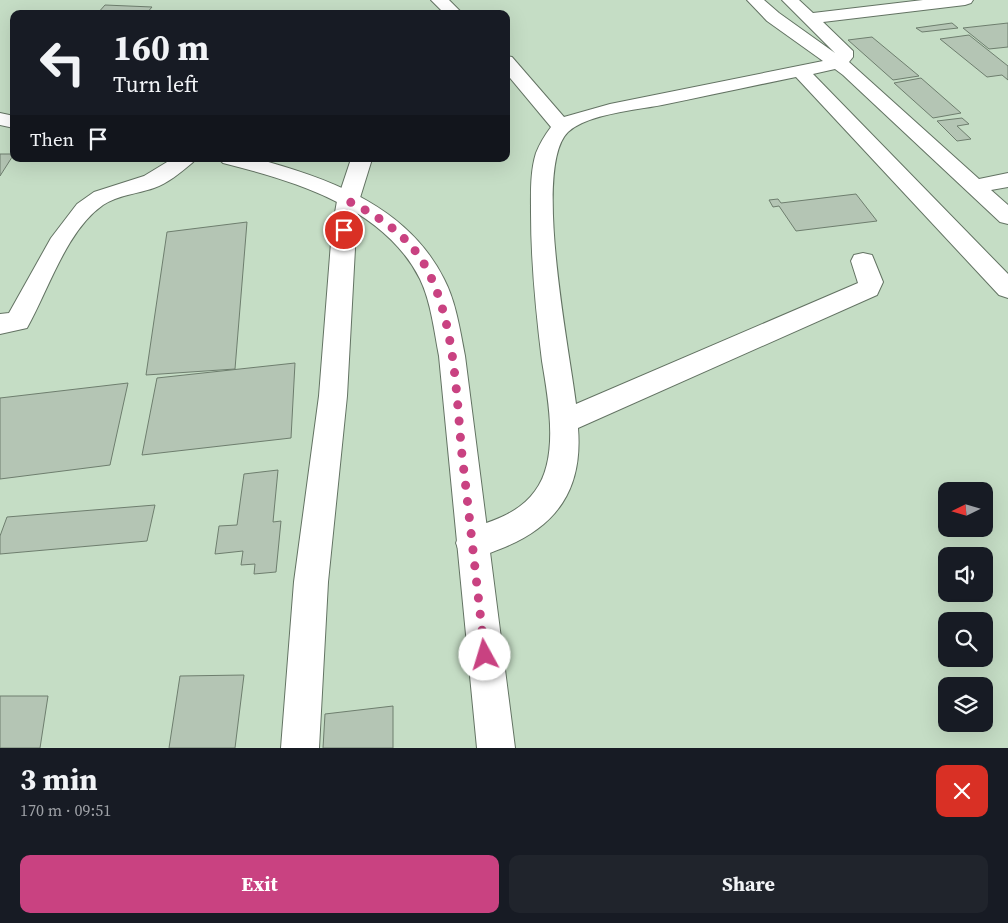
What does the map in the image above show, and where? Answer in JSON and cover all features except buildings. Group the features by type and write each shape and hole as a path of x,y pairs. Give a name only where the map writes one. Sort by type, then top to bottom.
{"street":[{"path":"439,0 450,10"},
{"path":"755,0 773,17 838,63 1008,218"},
{"path":"472,543 512,531 536,513 556,482 563,457 563,422 542,236 544,166 553,138 562,127 574,120 610,110 801,72 838,63 844,58 844,51 790,0"},
{"path":"810,18 965,0"},
{"path":"510,66 562,127"},
{"path":"801,72 1008,289"},
{"path":"0,324 18,321 59,244 81,211 104,196 154,180 181,162"},
{"path":"241,162 297,178 348,201 388,225 408,242 432,279 440,300 452,356 496,748"},
{"path":"300,748 311,582 333,396 348,201 360,162"},
{"path":"975,186 1008,180"},
{"path":"563,422 868,289 871,282 863,261"}],"shaded area":[{"path":"0,0 1008,0 1008,748 0,748"}],"route":[{"path":"344,230 348,201 371,213 388,225 408,242 422,261 432,279 440,300 452,356 485,655"}]}
